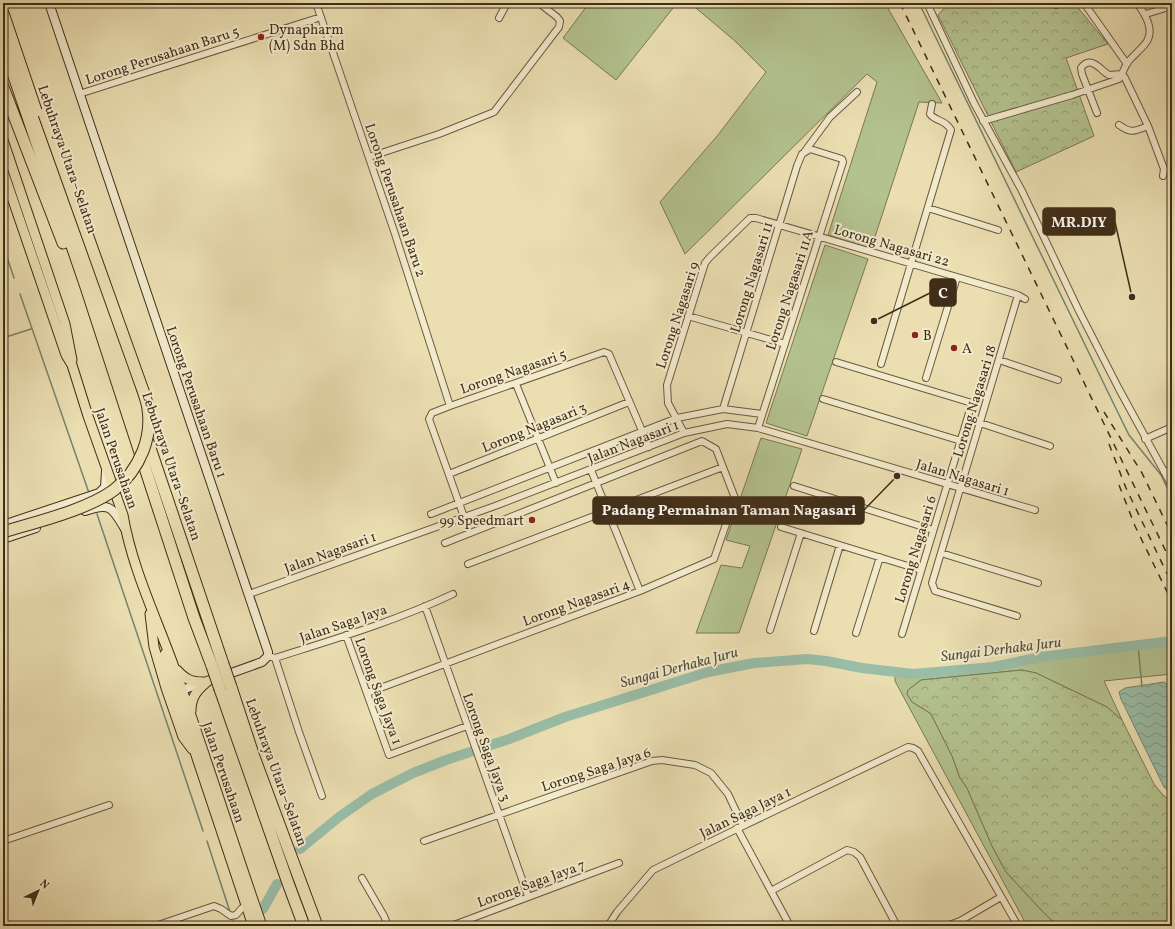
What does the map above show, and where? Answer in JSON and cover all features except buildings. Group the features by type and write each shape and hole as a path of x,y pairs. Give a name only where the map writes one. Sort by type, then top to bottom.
{"highway":[{"name":"Lebuhraya Utara–Selatan","path":"3,13 288,883 304,926"},
{"name":"Lebuhraya Utara–Selatan","path":"3,44 86,287 194,618 217,665"},
{"path":"3,87 71,263 76,275 86,287"},
{"path":"3,532 90,503 114,490 136,465 144,448 148,428 148,407 141,385 44,114 31,95"},
{"name":"Lebuhraya Utara–Selatan","path":"225,688 254,757 317,926"}],"main road":[{"name":"Jalan Perusahaan","path":"3,140 65,324 72,357 72,365"},
{"name":"Jalan Perusahaan","path":"3,171 39,278 66,355 72,365 88,416 123,515 126,532 148,600 174,667 174,689 191,718 262,926"},
{"path":"39,278 49,274"},
{"path":"148,600 154,647 174,689"},
{"name":"Jalan Perusahaan","path":"159,628 167,668 174,689 183,737 195,752 253,926"},
{"path":"174,667 187,680 205,682"},
{"path":"191,718 194,695 205,682"}],"street":[{"name":"Lorong Perusahaan Baru 1","path":"49,3 268,652 272,657"},
{"name":"Lorong Perusahaan Baru 2","path":"316,3 395,234 450,406"},
{"path":"499,18 507,3"},
{"path":"369,157 439,134 494,112 559,27 560,21 557,17 539,3"},
{"path":"927,3 983,121 1008,164 1079,311 1143,432 1145,439 1172,486"},
{"path":"1084,3 1127,64"},
{"path":"983,121 1119,79 1127,64 1149,38 1150,28 1146,14 1137,3"},
{"path":"1146,14 1172,6"},
{"name":"Lorong Perusahaan Baru 5","path":"79,94 321,17"},
{"path":"1097,113 1087,90 1081,68 1083,65 1094,64 1100,66 1109,75 1122,74"},
{"path":"1122,74 1129,85 1148,126 1164,169 1163,176"},
{"name":"Lorong Nagasari 11","path":"723,409 797,166 802,154 830,117 857,92"},
{"path":"881,364 950,130 945,123 932,117 930,114 932,104"},
{"path":"1119,125 1132,132 1148,126"},
{"name":"Lorong Nagasari 11A","path":"758,428 843,162 842,159 810,149 804,152"},
{"path":"928,208 998,230"},
{"name":"Lorong Nagasari 22","path":"750,218 756,218 911,263 1018,295 1025,299"},
{"name":"Lorong Nagasari 9","path":"684,433 668,403 667,385 688,316 705,263 750,218"},
{"path":"926,378 958,277"},
{"name":"Lorong Nagasari 18","path":"1017,616 935,591 932,583 1018,295"},
{"path":"688,316 784,344"},
{"name":"Lorong Nagasari 5","path":"449,474 429,419 432,413 604,352 609,354 629,402"},
{"path":"999,360 1058,380"},
{"name":"Lorong Nagasari 6","path":"836,362 972,403 902,634"},
{"path":"516,384 556,483"},
{"path":"823,399 961,441"},
{"path":"629,402 641,432 649,447"},
{"name":"Lorong Nagasari 3","path":"449,474 629,402"},
{"name":"Jalan Nagasari 1","path":"431,514 677,418 723,409 762,414"},
{"path":"980,423 1050,446"},
{"name":"Jalan Nagasari 1","path":"249,594 556,483 684,433 727,424 758,428 1035,510"},
{"path":"1145,439 1172,427"},
{"path":"445,543 702,441 716,449 723,467 468,564"},
{"path":"3,525 99,493 105,487 106,466"},
{"name":"Lorong Nagasari 4","path":"367,693 640,591 714,559 735,498 723,467"},
{"path":"591,470 640,591"},
{"path":"1164,472 1172,470"},
{"path":"449,474 464,517"},
{"path":"794,486 934,530"},
{"path":"3,539 99,506 106,506 111,509 126,532"},
{"path":"781,527 921,570"},
{"path":"770,630 801,533"},
{"path":"814,631 840,545"},
{"path":"942,553 1038,583"},
{"path":"856,633 880,557"},
{"name":"Jalan Saga Jaya","path":"272,657 346,635 454,594"},
{"name":"Lorong Saga Jaya 3","path":"425,606 444,664 528,896"},
{"name":"Lorong Saga Jaya 1","path":"346,635 389,755 467,726"},
{"path":"174,689 205,682 272,657 322,796"},
{"name":"Jalan Saga Jaya 1","path":"608,926 617,912 653,870 908,747 918,751 1001,897"},
{"name":"Lorong Saga Jaya 6","path":"424,841 652,761 662,760 695,765 711,773 720,782 728,794 740,827 790,926"},
{"path":"3,841 109,804"},
{"path":"771,891 847,850 854,852 860,857 898,926"},
{"name":"Lorong Saga Jaya 7","path":"451,926 528,896 619,864"},
{"path":"362,878 384,916 388,926"},
{"path":"946,926 960,921 1001,897 1018,926"},
{"path":"155,926 214,906 221,908 231,916 236,914 242,908 248,910"}],"green space":[{"path":"589,3 677,3 616,80 563,38"},
{"path":"690,3 885,3 942,103 919,102 871,249 828,235 877,82 867,74 685,254 660,202 718,135 766,72 735,41"},
{"path":"949,3 1074,3 1108,44 1066,58 1094,136 1016,172 938,15"},
{"path":"825,245 868,259 807,436 766,423"},
{"path":"761,438 802,449 739,633 696,633 721,565 742,568 750,546 726,540"},
{"path":"1168,644 1172,660 1172,674 1104,681 1122,720 1107,707 1036,673 1022,670 921,680 908,690 907,694 912,702 930,713 932,716 952,756 960,778 967,788 992,846 1006,872 1058,926 1027,926 895,681 895,675 931,675 968,671 1056,657"},
{"path":"1022,670 1036,673 1107,707 1122,720 1154,784 1162,794 1172,802 1172,926 1058,926 1006,872 992,846 967,788 960,778 952,756 932,716 930,713 912,702 907,694 908,690 921,680"}],"water":[{"path":"1164,682 1168,685 1172,707 1172,794 1164,787 1119,692 1125,688"}],"waterway":[{"path":"919,3 1129,435 1161,475 1172,498"},
{"path":"3,245 14,278"},
{"path":"20,294 89,493"},
{"path":"3,338 31,329"},
{"path":"97,514 203,831"},
{"name":"Sungai Derhaka Juru","path":"300,849 339,817 372,794 413,773 446,760 509,739 565,717 708,672 754,663 807,659 862,668 913,674 993,667 1041,657 1172,641"},
{"path":"1138,645 1142,687"},
{"path":"207,841 230,912"},
{"path":"263,909 277,884"},
{"path":"233,921 235,926"}],"railway":[{"path":"900,3 1172,564"},
{"path":"1104,412 1142,473 1172,535"},
{"path":"1109,444 1126,488 1172,584"},
{"path":"1119,485 1135,526 1172,602"}],"place":[{"name":"Dynapharm (M) Sdn Bhd","path":"261,37"},
{"name":"MR.DIY","path":"1132,297"},
{"name":"C","path":"874,321"},
{"name":"B","path":"915,335"},
{"name":"A","path":"954,348"},
{"name":"Padang Permainan Taman Nagasari","path":"897,476"},
{"name":"99 Speedmart","path":"532,520"}]}
